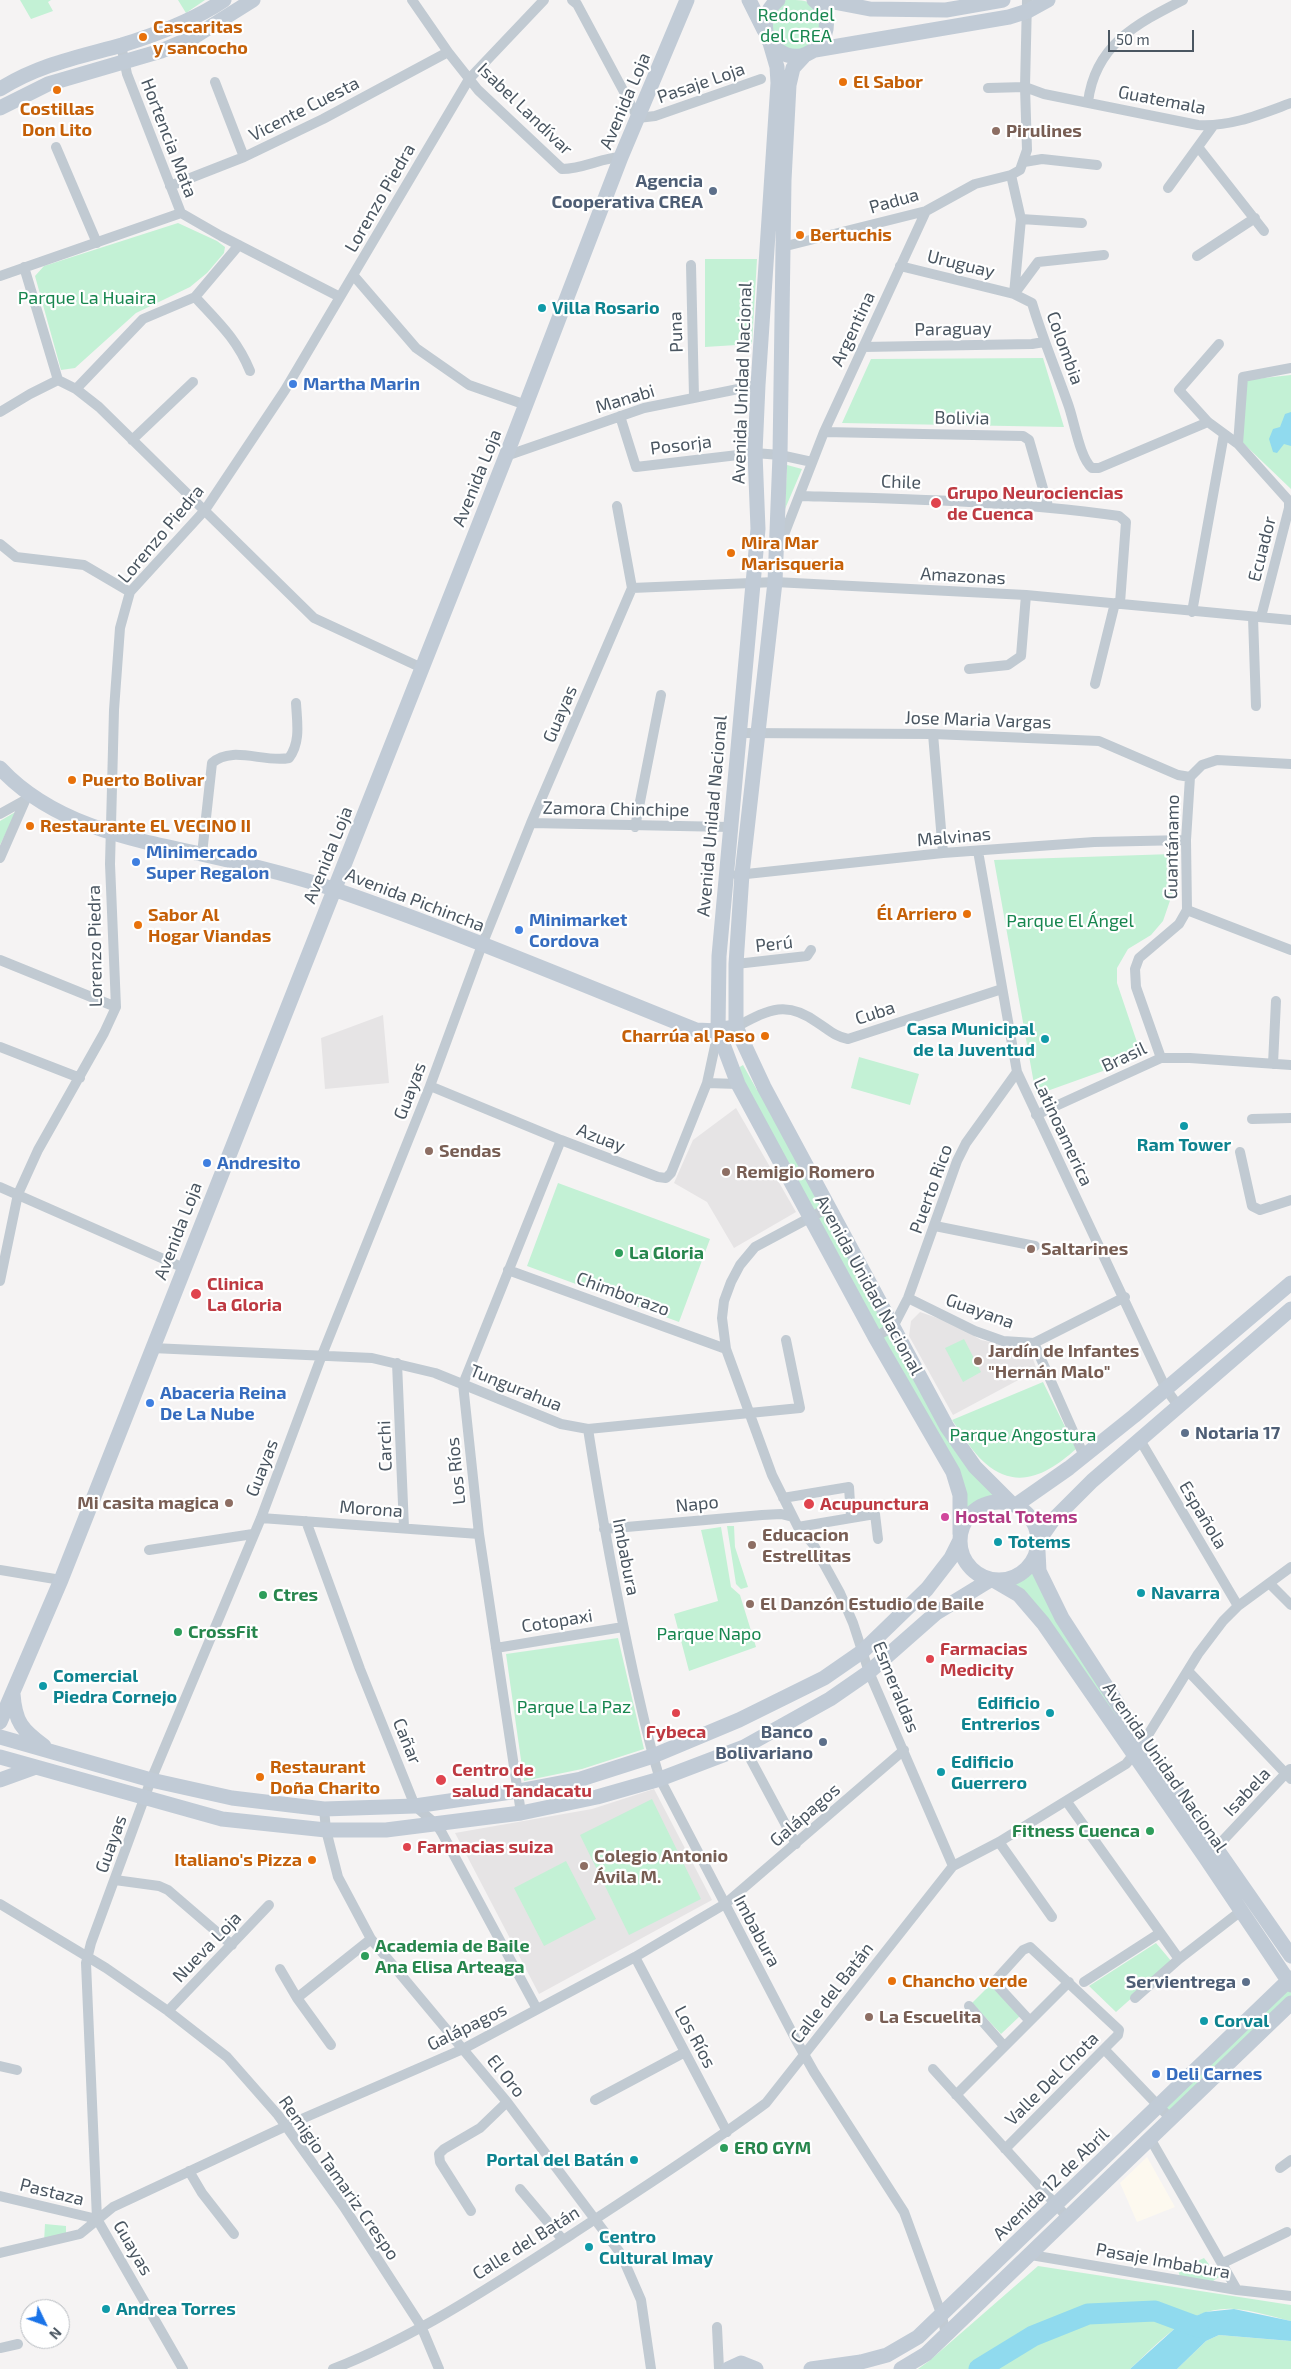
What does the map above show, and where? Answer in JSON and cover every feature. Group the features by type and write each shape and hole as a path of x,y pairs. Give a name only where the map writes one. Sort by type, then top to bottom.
{"main road":[{"path":"0,89 61,60 121,45 177,27 224,0"},
{"path":"0,108 48,84 161,51 194,37 253,0"},
{"name":"Avenida Loja","path":"0,1722 6,1696 61,1580 506,456 621,157 687,0"},
{"path":"749,0 768,39 782,53 798,56 1009,17 1028,5 1048,0"},
{"path":"768,39 766,17 770,8 778,0"},
{"path":"810,53 822,43 827,23 825,12 814,0"},
{"path":"823,0 870,9 946,10 1003,0"},
{"name":"Avenida Unidad Nacional","path":"768,39 777,67 778,83 778,176 782,247 780,454 774,582 742,874 736,964 736,1027 760,1081 940,1414 975,1467 1014,1504"},
{"name":"Avenida Unidad Nacional","path":"810,53 798,62 790,75 778,176 758,385 755,453 758,529 729,827 719,956 718,1030 738,1084 875,1337 953,1472 960,1496 960,1537"},
{"name":"Avenida Pichincha","path":"0,768 27,797 111,833 202,854 335,889 696,1030 718,1030 736,1027"},
{"path":"1014,1504 1084,1456 1291,1283"},
{"path":"960,1537 962,1554 968,1565 978,1574 993,1580 1007,1580 1022,1573 1034,1561 1038,1545 1053,1520 1073,1498 1291,1309"},
{"path":"0,1738 50,1750 151,1780 232,1798 324,1809 415,1806 581,1780 653,1756 739,1720 824,1678 863,1651 927,1589 951,1558 964,1524 979,1507 1001,1502 1014,1504 1031,1518 1037,1530 1038,1545"},
{"name":"Avenida Unidad Nacional","path":"1038,1545 1040,1572 1062,1618 1205,1857 1290,1981"},
{"path":"0,1758 39,1767 145,1799 222,1819 326,1830 386,1830 521,1813 597,1797 660,1779 744,1747 830,1699 869,1672 936,1613 993,1580"},
{"name":"Avenida Unidad Nacional","path":"993,1580 1011,1589 1028,1604 1139,1749 1218,1848 1291,1956"},
{"path":"6,1696 14,1709 20,1726 50,1750"},
{"path":"0,1780 39,1767"},
{"name":"Avenida 12 de Abril","path":"811,2369 861,2362 887,2355 918,2337 1290,1981"},
{"name":"Avenida 12 de Abril","path":"900,2369 926,2354 1151,2140 1291,2003"},
{"path":"726,2369 741,2364 757,2368"}],"street":[{"name":"Isabel Landívar","path":"412,0 469,79 562,169 575,169 610,157 621,157"},
{"name":"Lorenzo Piedra","path":"0,1281 18,1194 38,1150 80,1078 116,1007 111,922 114,710 120,628 130,592 205,510 284,390 354,276 469,79 544,0"},
{"name":"Pasaje Loja","path":"572,0 577,4 638,118 655,116 761,79"},
{"path":"1088,102 1097,67 1123,34 1182,0"},
{"path":"1014,294 1021,219 1011,175 1020,170 1027,150 1025,87 1028,5"},
{"name":"Hortencia Mata","path":"121,45 123,62 181,213 340,297"},
{"name":"Vicente Cuesta","path":"170,186 244,157 324,119 448,52"},
{"path":"215,82 244,157"},
{"name":"Guatemala","path":"988,88 1025,87 1044,94 1198,125 1213,126 1246,119 1291,103"},
{"path":"1168,188 1213,126"},
{"path":"56,147 97,243"},
{"path":"1198,147 1264,230"},
{"path":"1024,162 1042,158 1097,165"},
{"name":"Padua","path":"782,247 926,211 975,184 1011,175"},
{"name":"Argentina","path":"776,556 824,432 926,211"},
{"path":"0,276 181,213"},
{"path":"1197,256 1255,218"},
{"path":"1021,219 1082,223"},
{"path":"76,389 143,319 195,297 239,245"},
{"path":"1014,294 1038,262 1104,255"},
{"name":"Puna","path":"691,265 694,397"},
{"name":"Uruguay","path":"900,266 1014,294"},
{"path":"24,267 58,380 76,389 100,407 314,618 422,668"},
{"path":"354,276 416,348 469,385 526,405"},
{"name":"Colombia","path":"1014,294 1032,303 1044,342 1069,406 1085,460 1092,468 1099,468 1208,422"},
{"path":"195,297 233,339 241,350 250,371"},
{"name":"Paraguay","path":"862,347 1032,344 1044,342"},
{"path":"1219,344 1179,390 1208,422 1238,444"},
{"path":"1238,444 1243,377 1291,368"},
{"path":"0,412 58,380"},
{"path":"132,440 193,382"},
{"name":"Manabi","path":"506,456 644,408 758,385"},
{"name":"Posorja","path":"620,416 636,467 755,453"},
{"name":"Bolivia","path":"824,432 1023,436 1029,440 1048,506"},
{"path":"1192,612 1224,434"},
{"name":"Ecuador","path":"1238,444 1289,501 1287,518 1257,617"},
{"path":"755,453 780,454 812,462"},
{"name":"Chile","path":"800,496 982,501 1048,506 1119,516 1126,522 1123,593 1118,603"},
{"path":"617,506 632,588"},
{"path":"0,544 16,557 84,565 130,592"},
{"name":"Amazonas","path":"632,588 754,581 1026,596 1291,620"},
{"name":"Guayas","path":"183,2369 97,2219 86,1963 91,1943 151,1780 261,1518 322,1355 430,1086 482,945 531,823 632,588"},
{"path":"969,669 1008,665 1021,656 1026,596"},
{"path":"1095,684 1118,603"},
{"path":"1256,706 1257,617"},
{"path":"635,827 660,695"},
{"path":"202,854 212,764 220,756 233,754 278,760 289,758 294,750 298,734 296,703"},
{"path":"738,733 757,734"},
{"name":"Jose Maria Vargas","path":"757,734 933,734 1099,741 1178,775 1190,777"},
{"path":"933,734 943,853"},
{"name":"Guantánamo","path":"1161,1058 1136,987 1135,969 1139,958 1179,924 1188,910 1186,840 1190,777 1202,766 1217,760 1291,764"},
{"path":"0,814 27,797"},
{"path":"0,858 27,797"},
{"name":"Zamora Chinchipe","path":"531,823 635,827 729,827"},
{"name":"Malvinas","path":"726,876 943,853 1094,842 1186,840"},
{"name":"Latinoamerica","path":"978,851 1017,1072 1125,1297 1166,1389 1179,1407"},
{"path":"1188,910 1291,950"},
{"name":"Perú","path":"736,964 807,956 811,950"},
{"path":"0,960 116,1007"},
{"name":"Cuba","path":"736,1027 768,1010 789,1009 804,1012 834,1036 848,1039 1002,989"},
{"path":"1273,1064 1276,1001"},
{"name":"Azuay","path":"430,1086 560,1140 658,1178 666,1178 670,1173 707,1083 718,1030"},
{"path":"0,1047 80,1078"},
{"name":"Brasil","path":"1036,1115 1161,1058 1190,1058 1291,1065"},
{"name":"Puerto Rico","path":"893,1327 908,1298 957,1161 966,1143 1017,1072"},
{"path":"707,1083 738,1084"},
{"path":"1252,1119 1291,1118"},
{"name":"Los Ríos","path":"521,1813 479,1534 463,1384 560,1140"},
{"path":"1240,1152 1252,1206 1260,1210 1291,1200"},
{"path":"0,1187 184,1268"},
{"name":"Esmeraldas","path":"828,1208 756,1247 740,1265 724,1301 722,1318 726,1349 748,1414 783,1498 798,1527 813,1544 840,1593 863,1651 869,1672 953,1866"},
{"path":"935,1226 1035,1246"},
{"name":"Chimborazo","path":"508,1270 726,1349"},
{"name":"Guayana","path":"908,1298 982,1333 1003,1340 1034,1343 1125,1297"},
{"path":"875,1337 893,1327"},
{"name":"Tungurahua","path":"152,1348 372,1358 397,1363 463,1384 561,1424 588,1429 800,1408 786,1340"},
{"path":"1034,1343 1084,1456"},
{"name":"Carchi","path":"397,1363 404,1528"},
{"name":"Imbabura","path":"588,1429 604,1529 623,1627 660,1779 804,2054 904,2212 942,2316 946,2335"},
{"name":"Española","path":"1140,1440 1238,1606"},
{"path":"783,1498 849,1487 851,1518"},
{"name":"Napo","path":"604,1529 762,1515 781,1514 793,1517"},
{"path":"798,1527 875,1514 878,1538"},
{"name":"Morona","path":"261,1518 479,1534"},
{"name":"Cañar","path":"306,1521 360,1669 415,1806 437,1825 537,2009"},
{"path":"149,1550 253,1534"},
{"name":"Calle del Batán","path":"333,2369 373,2353 563,2240 728,2132 766,2103 953,1866 999,1842 1067,1802 1126,1764 1139,1749 1211,1636 1238,1606 1291,1567"},
{"path":"0,1570 61,1580"},
{"path":"1270,1584 1291,1605"},
{"name":"Cotopaxi","path":"496,1648 623,1627"},
{"path":"1188,1671 1290,1774"},
{"path":"744,1747 796,1844"},
{"name":"Galápagos","path":"0,2253 80,2234 113,2207 286,2126 463,2049 634,1957 725,1904 904,1750"},
{"name":"Isabela","path":"1205,1857 1218,1848 1290,1774"},
{"path":"1067,1802 1179,1959"},
{"name":"El Oro","path":"324,1809 326,1830 338,1877 371,1939 507,2102 596,2218 621,2254 641,2300 651,2369"},
{"path":"999,1842 1052,1917"},
{"path":"115,1880 159,1886 168,1890 232,1946"},
{"name":"Remigio Tamariz Crespo","path":"0,1904 88,1957 168,2011 227,2057 286,2126 344,2207 421,2326 439,2369"},
{"name":"Nueva Loja","path":"168,2011 269,1905"},
{"path":"1135,1998 1179,1959 1241,1912"},
{"path":"1084,1982 1160,1933"},
{"path":"297,1998 371,1939"},
{"path":"956,2095 1069,1982 1030,1947 1023,1950 994,1982 1030,2020"},
{"name":"Los Ríos","path":"634,1957 728,2132"},
{"path":"280,1969 297,1998 331,2045"},
{"name":"Valle Del Chota","path":"1005,2149 1104,2050 1120,2030 1069,1982"},
{"path":"969,2006 1004,2046"},
{"path":"1104,2050 1171,2120"},
{"path":"595,2100 685,2052"},
{"path":"0,2066 17,2070"},
{"path":"933,2069 1068,2218"},
{"path":"471,2211 440,2162 439,2154 444,2149 480,2128 507,2102"},
{"path":"1151,2140 1237,2290"},
{"path":"1280,2168 1291,2160"},
{"path":"189,2171 202,2192 234,2234"},
{"path":"520,2189 563,2240"},
{"name":"Pastaza","path":"0,2196 97,2219"},
{"path":"1223,2263 1286,2232"},
{"name":"Pasaje Imbabura","path":"1031,2255 1237,2290 1291,2296"},
{"path":"717,2327 726,2369"},
{"path":"0,2348 18,2344"}],"shaded area":[{"path":"383,1015 389,1083 325,1089 321,1038"},
{"name":"Remigio Romero","path":"736,1108 796,1212 734,1248 707,1202 674,1183 693,1140"},
{"name":"Jardín de Infantes \"Hernán Malo\"","path":"920,1312 952,1323 981,1340 1030,1351 1037,1370 953,1415 909,1336 911,1321"},
{"name":"Colegio Antonio Ávila M.","path":"654,1789 712,1900 539,1994 455,1833 592,1809"},
{"path":"1147,2157 1175,2207 1137,2222 1120,2183"}],"green space":[{"path":"20,0 51,0 48,2 53,11 31,19"},
{"path":"178,0 205,0 186,13"},
{"name":"Redondel del CREA","path":"786,0 802,1 810,4 822,25 809,47 793,51 777,43 770,19 778,4"},
{"name":"Parque La Huaira","path":"178,223 217,241 225,247 224,253 207,273 190,287 136,313 75,368 61,370 35,276 44,266"},
{"path":"705,259 757,259 752,344 705,347"},
{"path":"1043,358 1064,427 842,423 871,359"},
{"path":"1291,375 1291,489 1243,443 1243,383 1245,380"},
{"path":"787,465 802,469 785,509"},
{"path":"17,811 0,845 0,821"},
{"name":"Parque El Ángel","path":"1172,854 1175,886 1163,921 1151,935 1128,949 1117,968 1117,983 1142,1057 1036,1095 994,860"},
{"path":"859,1057 919,1074 910,1105 851,1088"},
{"path":"743,1065 757,1090 764,1087 828,1208 810,1218 733,1071"},
{"name":"La Gloria","path":"558,1183 710,1239 679,1322 527,1266"},
{"path":"827,1210 890,1327 875,1334 812,1219"},
{"path":"891,1329 923,1392 1008,1502 989,1502 974,1509 965,1518 963,1502 877,1337"},
{"path":"964,1339 981,1372 963,1382 945,1348"},
{"name":"Parque Angostura","path":"1043,1382 1076,1449 1044,1472 1033,1476 1021,1478 997,1472 976,1454 952,1420"},
{"path":"727,1526 734,1526 735,1547 748,1587 741,1589 736,1584"},
{"name":"Parque Napo","path":"721,1527 731,1587 740,1595 756,1647 689,1671 674,1614 718,1601 701,1530"},
{"path":"1035,1562 1142,1743 1134,1753 1045,1625 1001,1582 1019,1577"},
{"name":"Parque La Paz","path":"618,1638 644,1749 582,1769 524,1781 506,1654"},
{"path":"652,1799 701,1899 629,1935 580,1835"},
{"path":"566,1861 596,1919 544,1946 514,1888"},
{"path":"1156,1943 1172,1962 1116,2012 1089,1986"},
{"path":"1287,1984 1291,1989 1291,2001 1171,2117 1161,2107"},
{"path":"990,1985 1020,2016 1001,2034 972,2003"},
{"path":"45,2224 66,2226 66,2237 44,2242"},
{"path":"1204,2258 1219,2277 1213,2281 1180,2277 1178,2270"},
{"path":"1038,2266 1291,2305 1291,2321 1256,2312 1234,2309 1203,2313 1164,2337 1130,2369 918,2369"},
{"path":"1219,2335 1291,2341 1291,2369 1177,2369 1206,2341"}],"water":[{"path":"1291,412 1291,446 1284,444 1277,453 1273,452 1269,439 1273,429 1280,427 1285,414"},
{"path":"1234,2309 1291,2321 1291,2341 1219,2335 1206,2341 1177,2369 1130,2369 1182,2322 1205,2312"}],"waterway":[{"path":"979,2369 1033,2336 1088,2314 1155,2311 1198,2327"}],"place":[{"name":"Cascaritas y sancocho","path":"143,37"},
{"name":"El Sabor","path":"843,82"},
{"name":"Costillas Don Lito","path":"57,90"},
{"name":"Pirulines","path":"996,131"},
{"name":"Agencia Cooperativa CREA","path":"713,191"},
{"name":"Bertuchis","path":"800,235"},
{"name":"Villa Rosario","path":"542,308"},
{"name":"Martha Marin","path":"293,384"},
{"name":"Grupo Neurociencias de Cuenca","path":"936,503"},
{"name":"Mira Mar Marisqueria","path":"731,553"},
{"name":"Puerto Bolivar","path":"72,780"},
{"name":"Restaurante EL VECINO II","path":"30,826"},
{"name":"Minimercado Super Regalon","path":"136,862"},
{"name":"Él Arriero","path":"967,914"},
{"name":"Sabor Al Hogar Viandas","path":"138,925"},
{"name":"Minimarket Cordova","path":"519,930"},
{"name":"Charrúa al Paso","path":"765,1036"},
{"name":"Casa Municipal de la Juventud","path":"1045,1039"},
{"name":"Ram Tower","path":"1184,1126"},
{"name":"Sendas","path":"429,1151"},
{"name":"Andresito","path":"207,1163"},
{"name":"Remigio Romero","path":"726,1172"},
{"name":"Saltarines","path":"1031,1249"},
{"name":"La Gloria","path":"619,1253"},
{"name":"Clinica La Gloria","path":"196,1294"},
{"name":"Jardín de Infantes \"Hernán Malo\"","path":"978,1361"},
{"name":"Abaceria Reina De La Nube","path":"150,1403"},
{"name":"Notaria 17","path":"1185,1433"},
{"name":"Mi casita magica","path":"229,1503"},
{"name":"Acupunctura","path":"809,1504"},
{"name":"Hostal Totems","path":"945,1517"},
{"name":"Totems","path":"998,1542"},
{"name":"Educacion Estrellitas","path":"752,1545"},
{"name":"Navarra","path":"1141,1593"},
{"name":"Ctres","path":"263,1595"},
{"name":"El Danzón Estudio de Baile","path":"750,1604"},
{"name":"CrossFit","path":"178,1632"},
{"name":"Farmacias Medicity","path":"930,1659"},
{"name":"Comercial Piedra Cornejo","path":"43,1686"},
{"name":"Fybeca","path":"676,1713"},
{"name":"Edificio Entrerios","path":"1050,1713"},
{"name":"Banco Bolivariano","path":"823,1742"},
{"name":"Edificio Guerrero","path":"941,1772"},
{"name":"Restaurant Doña Charito","path":"260,1777"},
{"name":"Centro de salud Tandacatu","path":"441,1780"},
{"name":"Fitness Cuenca","path":"1150,1831"},
{"name":"Farmacias suiza","path":"407,1847"},
{"name":"Italiano's Pizza","path":"312,1860"},
{"name":"Colegio Antonio Ávila M.","path":"584,1866"},
{"name":"Academia de Baile Ana Elisa Arteaga","path":"365,1956"},
{"name":"Chancho verde","path":"892,1981"},
{"name":"Servientrega","path":"1246,1982"},
{"name":"La Escuelita","path":"869,2017"},
{"name":"Corval","path":"1204,2021"},
{"name":"Deli Carnes","path":"1156,2074"},
{"name":"ERO GYM","path":"724,2148"},
{"name":"Portal del Batán","path":"634,2160"},
{"name":"Centro Cultural Imay","path":"589,2247"},
{"name":"Andrea Torres","path":"106,2309"}]}
